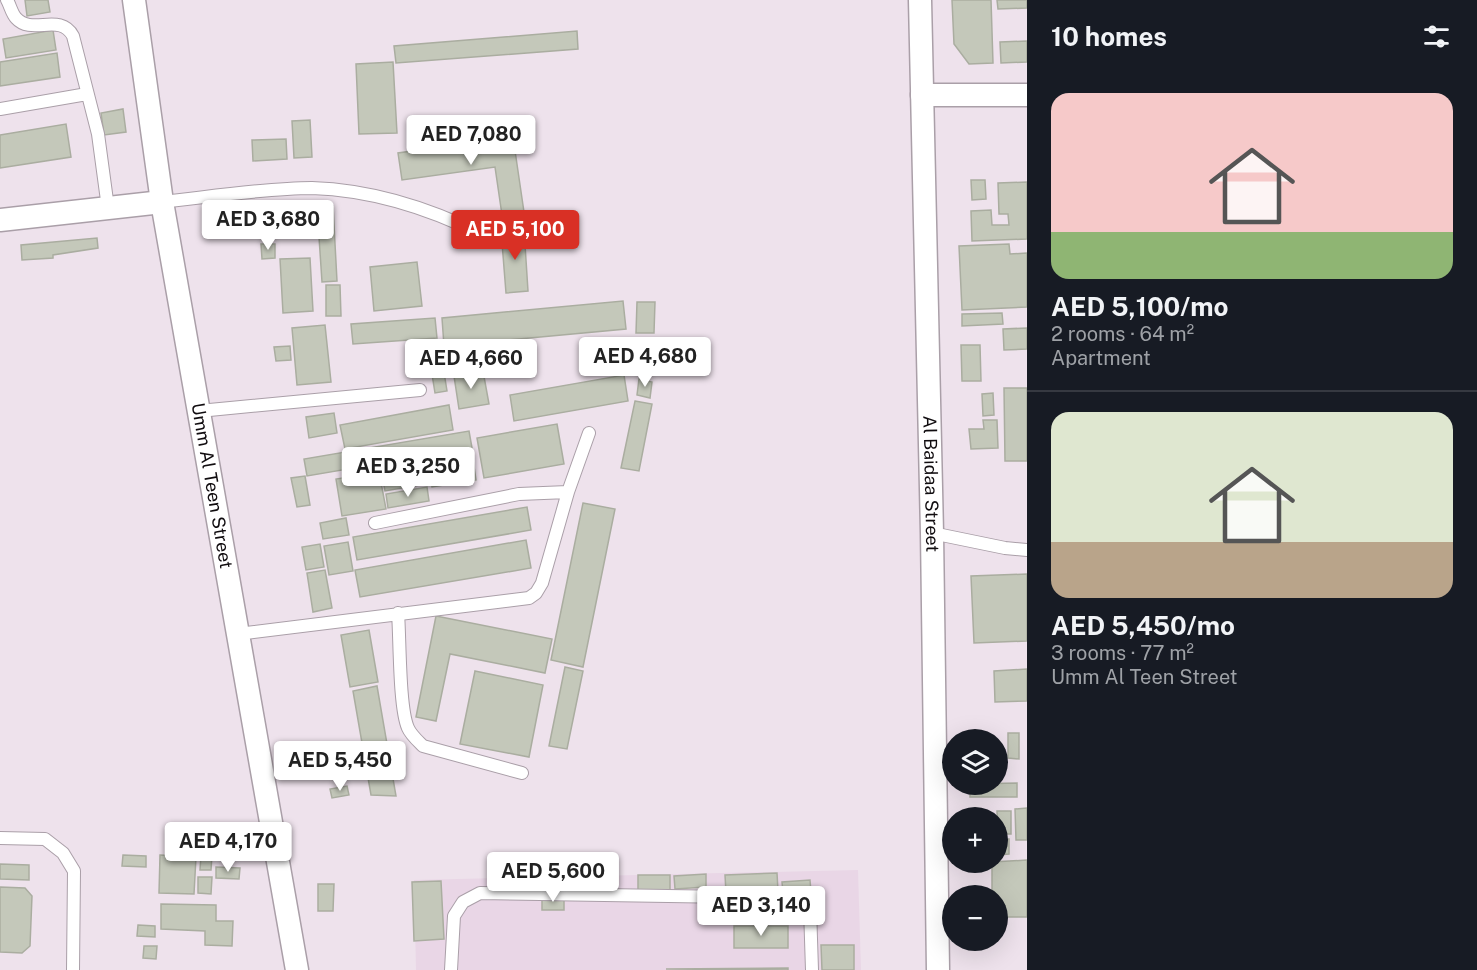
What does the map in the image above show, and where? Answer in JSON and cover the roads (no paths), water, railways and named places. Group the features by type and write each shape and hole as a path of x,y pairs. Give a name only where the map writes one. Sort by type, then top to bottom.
{"street":[{"name":"Umm Al Teen Street","path":"134,0 162,202 297,970"},
{"name":"Al Baidaa Street","path":"920,0 932,533 938,970"},
{"path":"922,95 1027,95"},
{"path":"0,220 162,202"}],"lane":[{"path":"7,0 15,18 25,24 61,25 71,32 98,134 108,208"},
{"path":"0,109 87,94"},
{"path":"162,202 311,188 356,192 441,214 483,235"},
{"path":"199,411 420,390"},
{"path":"238,634 529,598 536,593 542,583 567,492 589,433"},
{"path":"375,523 519,494 567,492"},
{"path":"932,533 1005,548 1027,550"},
{"path":"398,613 404,710 407,727 414,738 423,746 522,773"},
{"path":"0,838 45,839 63,853 74,871 73,970"},
{"path":"451,970 454,916 463,902 480,893 797,898 805,900 810,908 812,970"}]}
